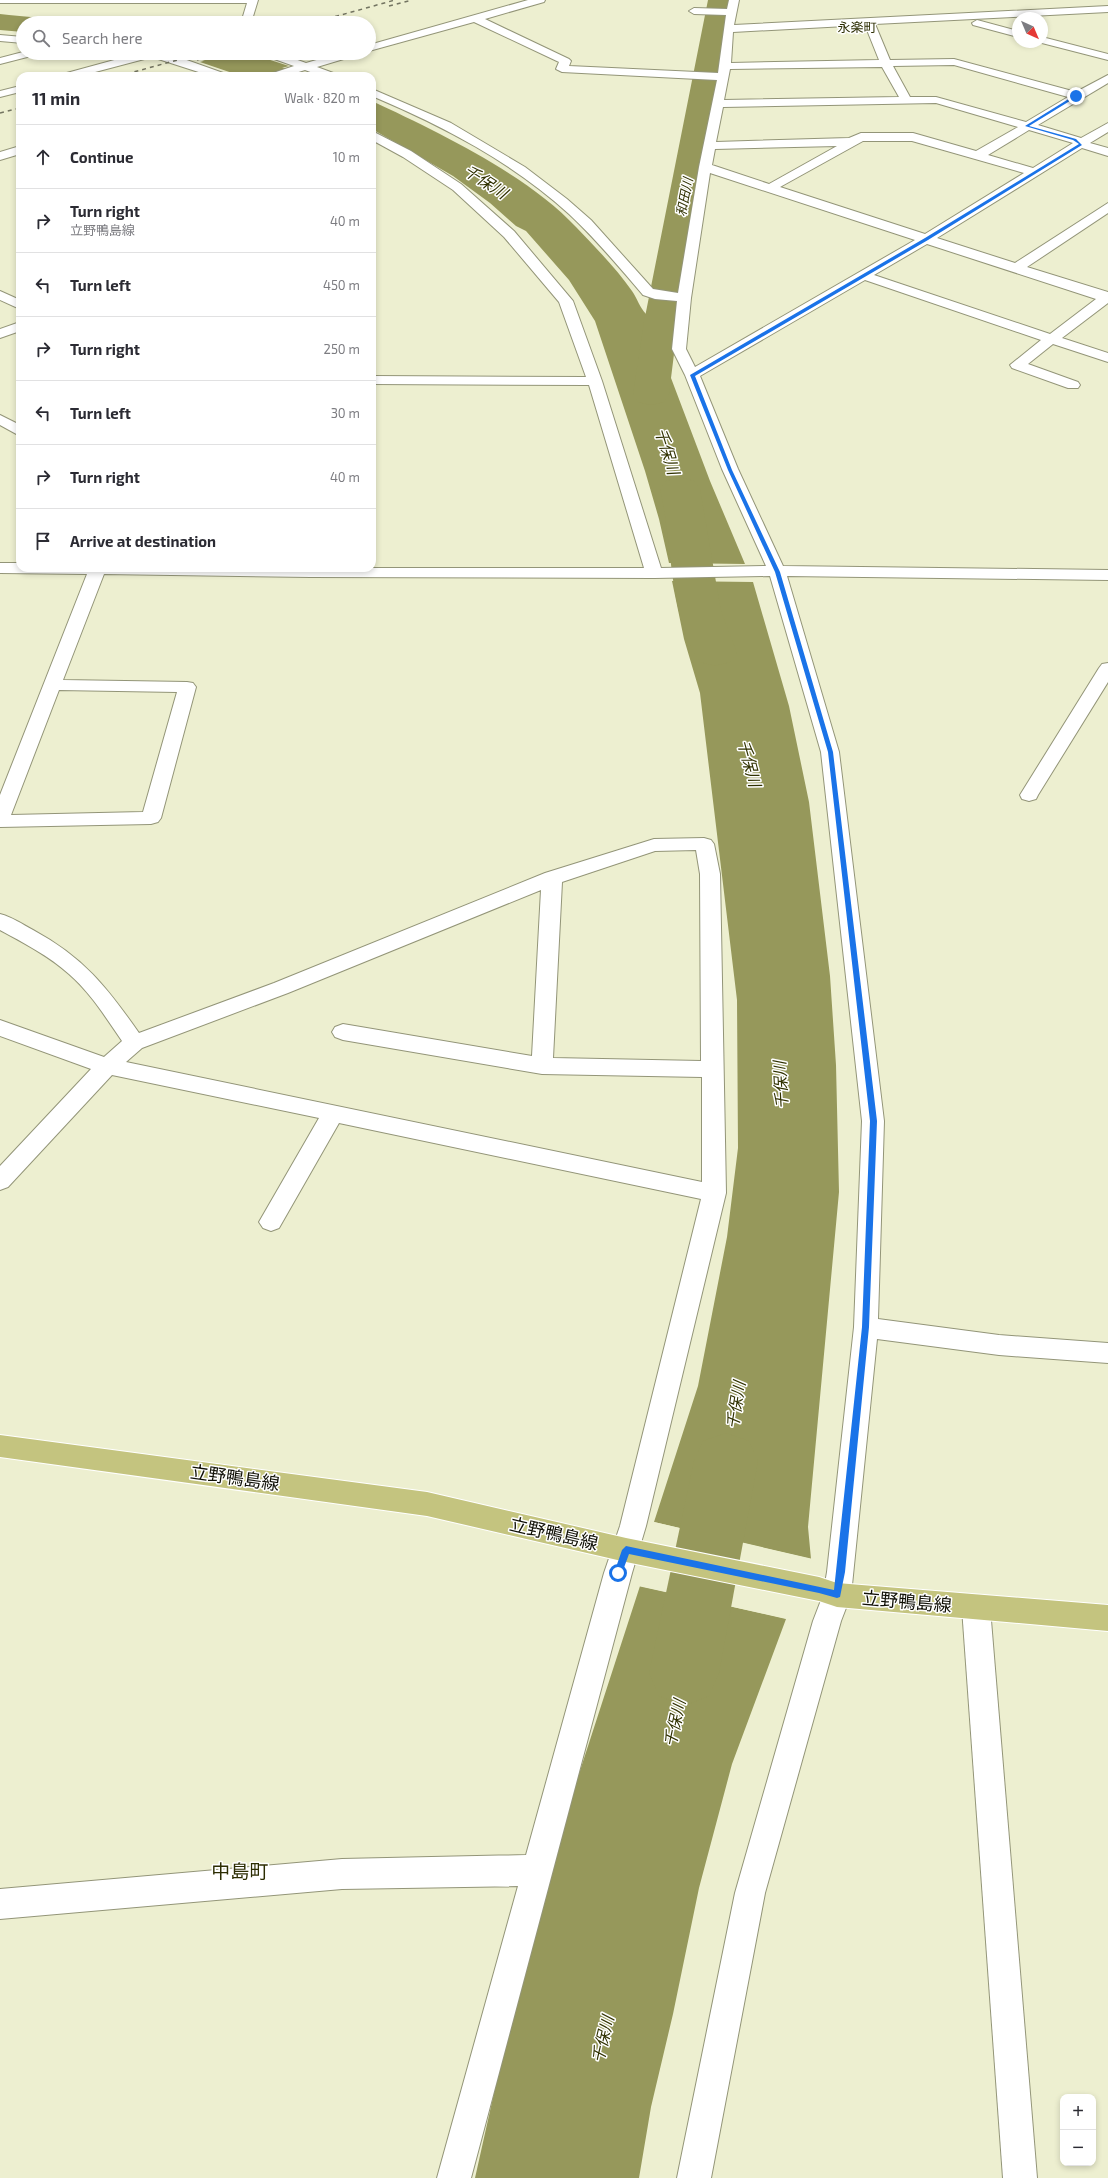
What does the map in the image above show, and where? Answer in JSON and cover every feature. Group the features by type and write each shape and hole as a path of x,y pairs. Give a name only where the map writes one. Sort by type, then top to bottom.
{"main road":[{"name":"立野鴨島線","path":"0,1446 427,1504 635,1551 828,1592 976,1608 1108,1618"}],"street":[{"path":"0,0 253,0 248,16"},
{"path":"376,46 540,0"},
{"path":"694,2178 750,1893 827,1621 828,1592 841,1572 866,1327 874,1121 830,752 769,572 692,375 679,349 679,297 718,104 729,12 734,0"},
{"path":"728,29 1108,9"},
{"path":"1082,10 1108,17"},
{"path":"694,12 729,12"},
{"path":"957,17 1012,32"},
{"path":"474,18 565,61 562,69 690,75 886,63 954,62 1076,96"},
{"path":"869,22 886,63 906,100"},
{"path":"0,38 16,39"},
{"path":"1048,42 1108,57"},
{"path":"0,61 16,57"},
{"path":"82,72 128,60"},
{"path":"176,60 211,72"},
{"path":"286,60 320,72"},
{"path":"287,72 329,60"},
{"path":"977,156 1108,78"},
{"path":"0,94 16,90"},
{"path":"376,94 471,139 523,171 563,201 606,243 648,292 655,296 679,297"},
{"path":"718,104 936,100 1075,139 1081,144 1108,152"},
{"path":"692,375 865,276 1108,127"},
{"path":"376,137 407,154 457,187 509,234 566,301 595,381 659,573"},
{"path":"770,188 861,137 913,137 1034,172"},
{"path":"710,146 851,142"},
{"path":"0,156 16,151"},
{"path":"705,167 1107,297"},
{"path":"1016,268 1108,207"},
{"path":"865,276 1108,358"},
{"path":"0,295 16,303"},
{"path":"1073,385 1017,366 1107,297"},
{"path":"0,334 16,328"},
{"path":"376,380 595,381"},
{"path":"0,419 16,429"},
{"path":"0,568 16,568"},
{"path":"376,571 1108,575"},
{"path":"52,685 187,687 151,818 0,820 52,685 97,572"},
{"path":"1030,795 1108,668"},
{"path":"0,1181 107,1066 134,1043 281,988 552,878 654,845 704,844 710,874 714,1193 634,1526 635,1551 537,1870 454,2178"},
{"path":"542,1066 552,878"},
{"path":"0,921 48,947 78,970 105,1000 134,1043"},
{"path":"0,1028 107,1066 714,1193"},
{"path":"343,1032 542,1066 712,1069"},
{"path":"271,1222 333,1114"},
{"path":"866,1327 999,1345 1108,1353"},
{"path":"976,1608 1020,2178"},
{"path":"0,1904 342,1874 537,1870"}],"water":[{"path":"0,14 21,16 16,16 16,31 0,30"},
{"path":"207,60 271,60 289,66 268,72 229,72 200,62"},
{"path":"376,103 452,140 507,172 533,190 556,208 576,227 626,282 647,315 657,318 658,334 668,359 662,360 671,378 710,481 745,564 669,563 659,519 645,471 595,321 569,280 526,231 516,226 490,203 453,176 376,131"},
{"path":"672,581 753,582 789,706 809,802 830,976 836,1065 839,1192 808,1527 811,1559 654,1522 698,1386 727,1237 738,1148 737,1000 700,693 684,639"},
{"path":"640,1586 786,1619 732,1764 699,1888 673,2014 651,2107 639,2178 475,2178 526,1950 576,1783"}],"pier":[{"path":"654,1522 813,1559 810,1561 653,1524"},
{"path":"639,1584 786,1617 788,1619 638,1586"}],"waterway":[{"name":"和田川","path":"651,394 661,322 721,0"},
{"name":"千保川","path":"230,60 267,72"},
{"name":"千保川","path":"680,489 684,505 700,611 715,653"},
{"name":"千保川","path":"684,1673 726,1461"}],"railway":[{"path":"337,16 395,0"},
{"path":"389,6 412,0"},
{"path":"134,72 177,60"},
{"path":"0,113 16,109"}],"district":[{"name":"永楽町","path":"857,27"},
{"name":"中島町","path":"240,1870"}],"route":[{"path":"618,1573 626,1550 819,1589 837,1595 841,1572 866,1327 874,1121 830,752 777,572 730,470 692,375 865,276 1081,144 1075,139 1026,126 1076,96"}]}
